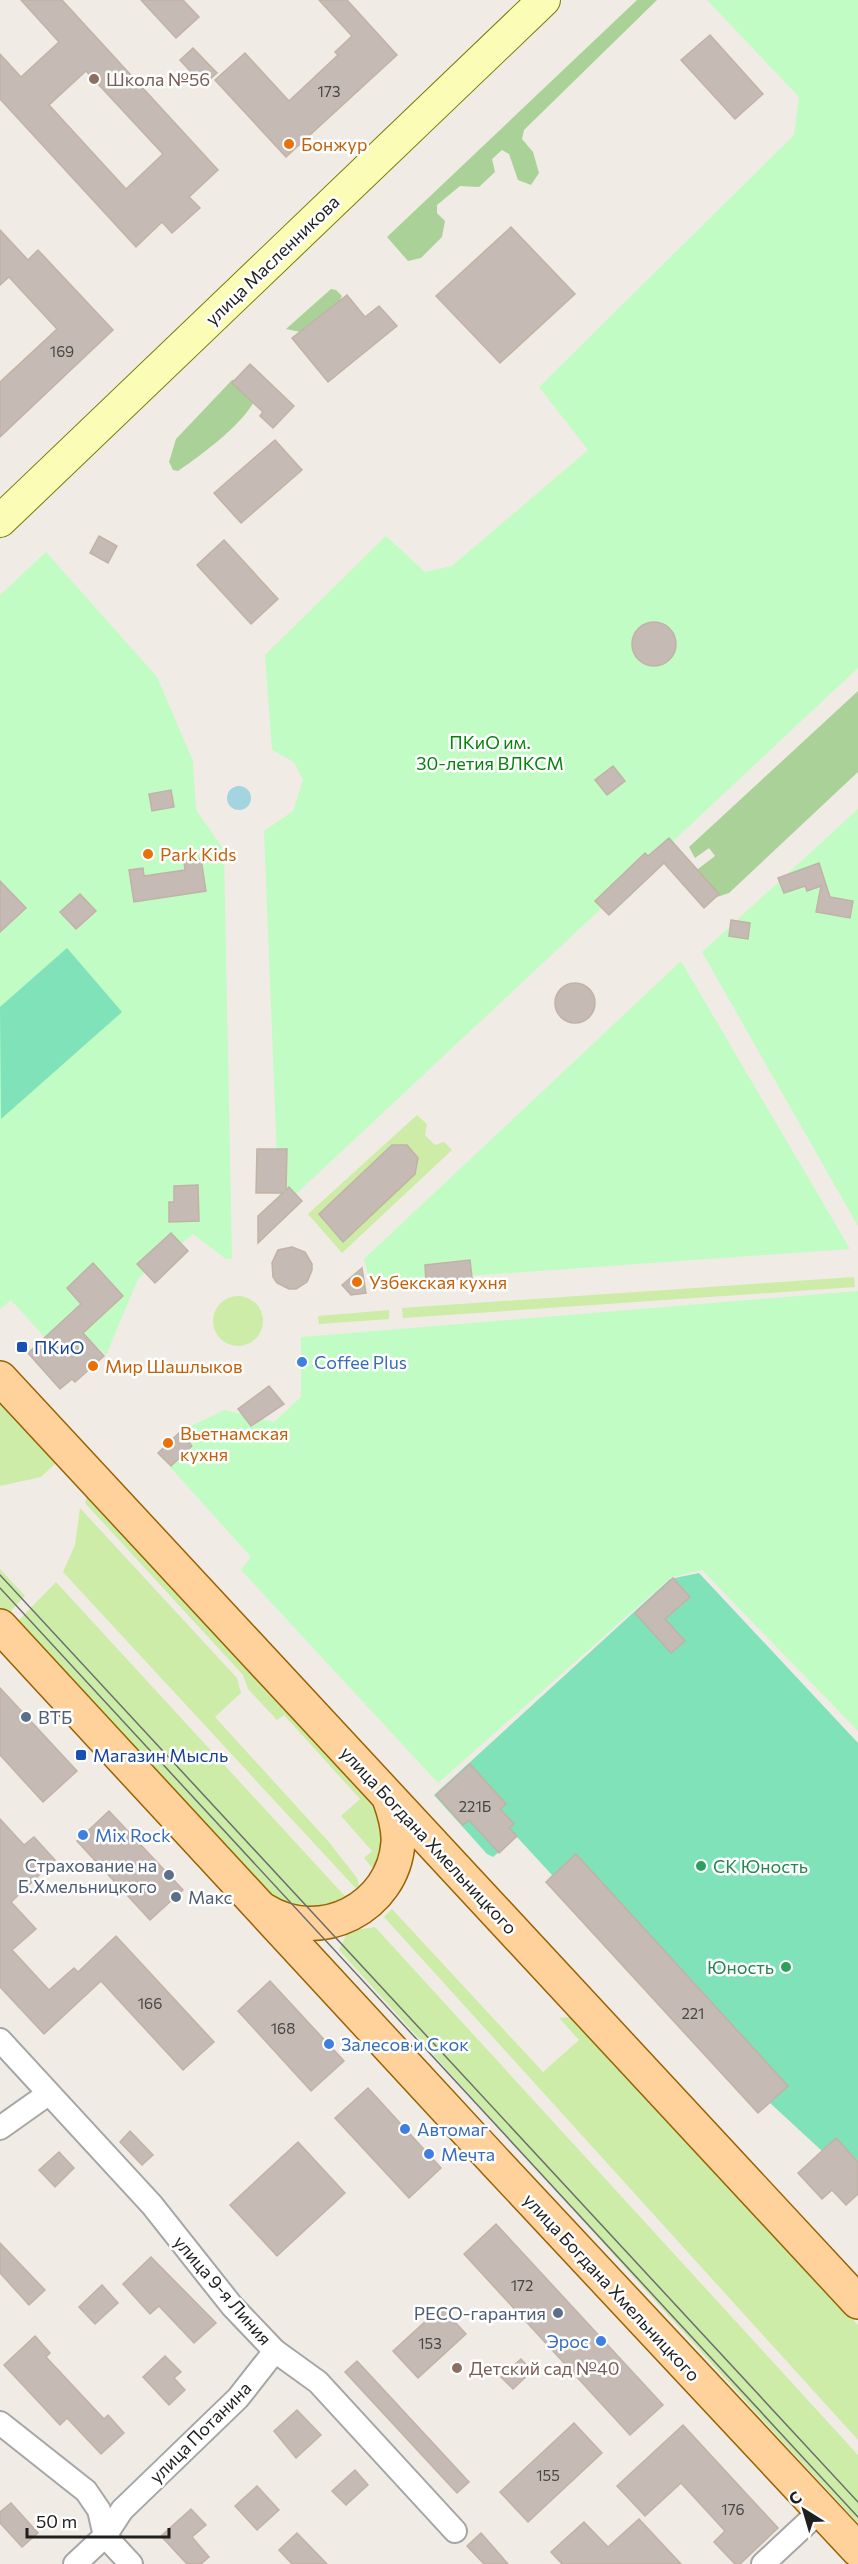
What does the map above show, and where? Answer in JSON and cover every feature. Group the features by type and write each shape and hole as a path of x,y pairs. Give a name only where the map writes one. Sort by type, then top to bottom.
{"main road":[{"name":"улица Масленникова","path":"0,521 544,0"},
{"name":"улица Богдана Хмельницкого","path":"0,1378 858,2302"},
{"name":"улица Богдана Хмельницкого","path":"0,1626 858,2550"},
{"path":"258,1905 273,1915 291,1922 309,1924 338,1920 367,1904 384,1886 394,1865 398,1842 396,1818 388,1796"}],"street":[{"name":"улица 9-я Линия","path":"0,2040 152,2205 232,2306 275,2351 318,2382 454,2531"},
{"path":"0,2128 48,2094"},
{"name":"улица Потанина","path":"75,2564 105,2536 122,2510 238,2398 275,2351"},
{"path":"0,2423 86,2491 99,2510 105,2536 131,2564"},
{"path":"762,2564 821,2510"}],"green space":[{"path":"637,0 657,0 524,130 522,139 533,152 539,173 531,185 518,180 509,154 502,150 492,159 495,172 479,187 460,186 437,205 437,213 445,221 442,237 421,258 408,261 387,237"},
{"name":"ПКиО им. 30-летия ВЛКСМ","path":"707,0 858,0 858,668 279,1210 264,831 293,811 303,780 294,762 272,750 265,655 386,536 425,572 452,566 588,450 539,387 794,135 799,97"},
{"path":"331,289 336,290 342,296 336,307 305,333 286,329"},
{"path":"241,379 257,396 251,407 211,447 178,471 173,470 169,462 176,439 232,380"},
{"path":"46,552 157,677 193,761 196,810 224,850 232,1259 226,1259 193,1234 138,1279 106,1355 92,1342 68,1363 11,1300 0,1309 0,595"},
{"path":"858,691 858,772 729,893 717,897 709,893 701,882 698,869 715,856 709,848 695,858 689,847"},
{"path":"858,809 858,1226 702,952"},
{"path":"67,948 122,1012 1,1119 0,1007"},
{"path":"681,961 850,1249 370,1283 364,1259"},
{"path":"417,1115 427,1124 425,1135 435,1145 444,1142 452,1150 342,1253 308,1214"},
{"path":"854,1277 855,1287 403,1318 402,1308"},
{"path":"858,1291 858,1731 702,1570 670,1578 438,1783 241,1570 251,1557 170,1467 194,1446 180,1431 225,1410 274,1422 301,1397 301,1337"},
{"path":"238,1296 247,1298 258,1307 263,1321 261,1330 252,1341 238,1346 229,1344 218,1335 213,1321 215,1312 224,1301"},
{"path":"389,1310 389,1319 319,1324 318,1316"},
{"path":"0,1399 58,1461 41,1477 0,1486"},
{"path":"87,1496 371,1802 387,1843 377,1874 364,1858 372,1851 341,1816 360,1799 284,1715 277,1720 248,1689 243,1675 85,1503"},
{"path":"80,1508 237,1678 241,1693 215,1717 328,1841 357,1878 361,1894 63,1572 75,1545"},
{"path":"0,1569 25,1596 6,1616 0,1609"},
{"name":"СК Юность","path":"699,1573 858,1743 858,2165 836,2138 822,2151 770,2103 758,2113 546,1882 552,1875 517,1837 493,1857 487,1854 434,1795 670,1579"},
{"path":"56,1582 353,1905 286,1912 14,1625"},
{"path":"392,1909 543,2072 579,2040 559,2018 572,2017 858,2325 858,2440 384,1917"},
{"path":"375,1927 858,2455 858,2523 339,1950 348,1931"}],"water":[{"path":"239,786 248,789 251,798 248,807 239,810 230,807 227,798 230,789"}],"building":[{"path":"21,0 62,0 218,170 189,197 200,208 172,233 162,222 136,247 0,99 0,54 21,77 59,42","holes":["86,71 163,154 126,189 49,105"]},
{"path":"141,0 183,0 199,17 176,38"},
{"path":"319,0 347,0 397,55 286,157 215,80 245,53 289,101 338,55 335,52 352,36"},
{"path":"710,35 763,94 735,119 681,60"},
{"path":"193,48 217,73 203,85 180,60"},
{"path":"511,227 575,294 500,363 436,296"},
{"path":"0,230 28,260 38,250 113,330 0,437 0,382 57,329 9,277 0,285"},
{"path":"347,295 365,317 379,306 397,326 328,382 292,338"},
{"path":"250,364 294,406 273,428 260,416 263,412 232,383"},
{"path":"275,440 302,470 241,523 214,493"},
{"path":"99,536 117,546 108,563 90,553"},
{"path":"224,540 278,599 251,624 197,565"},
{"path":"654,622 669,629 676,644 669,659 654,666 639,659 632,644 639,629"},
{"path":"613,766 625,781 607,795 595,780"},
{"path":"171,790 174,807 152,811 149,794"},
{"path":"669,838 719,894 704,908 664,863 609,915 595,901 645,853 648,856"},
{"path":"201,859 206,891 134,902 129,870 143,868 144,876 185,870 184,861"},
{"path":"819,863 830,897 853,901 850,918 816,912 821,886 807,891 805,886 784,893 778,878"},
{"path":"0,881 26,908 0,932"},
{"path":"80,894 96,911 76,929 60,912"},
{"path":"731,920 750,923 748,939 729,936"},
{"path":"575,983 583,984 589,989 594,995 594,1011 589,1017 583,1022 575,1023 567,1022 561,1017 556,1011 555,1003 556,995 561,989 567,984"},
{"path":"392,1145 407,1145 418,1158 415,1174 343,1242 319,1214"},
{"path":"257,1149 287,1149 286,1190 289,1187 302,1201 258,1243 258,1216 283,1193 256,1193"},
{"path":"198,1185 199,1221 169,1222 169,1202 174,1202 174,1186"},
{"path":"171,1233 188,1251 155,1283 137,1264"},
{"path":"292,1247 305,1252 312,1264 307,1282 296,1289 289,1289 277,1283 273,1277 272,1263 278,1250"},
{"path":"470,1260 472,1278 426,1282 425,1265"},
{"path":"93,1263 123,1296 83,1333 104,1356 75,1382 72,1379 60,1389 28,1353 81,1304 67,1288"},
{"path":"362,1268 366,1293 351,1295 342,1285"},
{"path":"269,1386 284,1404 251,1426 238,1409"},
{"path":"180,1432 192,1446 171,1466 158,1453"},
{"path":"673,1578 690,1597 665,1619 685,1641 671,1653 635,1613"},
{"path":"0,1688 77,1771 43,1802 0,1755"},
{"path":"470,1764 506,1804 500,1809 514,1824 509,1828 517,1836 499,1853 469,1820 463,1825 436,1795"},
{"path":"109,1811 183,1890 150,1920 77,1841"},
{"path":"0,1819 24,1845 34,1837 55,1860 11,1902 36,1929 12,1950 49,1990 74,1968 78,1972 116,1936 214,2042 183,2070 101,1981 44,2034 0,1987"},
{"path":"576,1854 788,2086 758,2113 546,1882"},
{"path":"270,1981 344,2061 311,2091 238,2011"},
{"path":"368,2088 441,2168 409,2198 335,2118"},
{"path":"130,2131 153,2155 142,2165 120,2142"},
{"path":"836,2138 858,2162 858,2194 846,2205 832,2190 822,2199 798,2173"},
{"path":"298,2142 345,2193 277,2256 230,2205"},
{"path":"59,2152 74,2168 55,2187 39,2170"},
{"path":"496,2224 663,2405 630,2435 464,2254"},
{"path":"0,2243 45,2290 29,2305 0,2273"},
{"path":"151,2257 216,2323 194,2343 159,2306 150,2314 123,2284"},
{"path":"102,2285 118,2303 95,2324 79,2307"},
{"path":"441,2307 466,2334 418,2378 393,2351"},
{"path":"35,2336 50,2353 46,2357 104,2419 108,2415 124,2433 101,2454 67,2418 60,2425 4,2365"},
{"path":"165,2356 181,2372 174,2378 185,2390 169,2405 143,2377"},
{"path":"521,2359 532,2371 513,2389 501,2377"},
{"path":"357,2361 469,2482 457,2493 345,2372"},
{"path":"297,2410 321,2435 296,2458 274,2431"},
{"path":"574,2423 602,2453 528,2522 500,2492"},
{"path":"683,2425 778,2528 740,2564 735,2564 714,2542 725,2531 681,2483 645,2516 617,2486"},
{"path":"355,2470 368,2485 346,2505 332,2491"},
{"path":"257,2486 279,2510 257,2530 235,2506"},
{"path":"11,2503 38,2533 22,2547 0,2523 0,2512"},
{"path":"191,2509 206,2525 192,2537 209,2557 201,2564 187,2564 161,2536"},
{"path":"639,2519 681,2564 562,2564 551,2552 584,2522 608,2547"},
{"path":"297,2533 327,2564 292,2564 279,2550"},
{"path":"481,2533 508,2564 484,2564 467,2546"}],"tram line":[{"path":"0,1575 858,2502"},
{"path":"0,1588 858,2517"}],"place":[{"name":"Школа №56","path":"94,79"},
{"name":"Бонжур","path":"289,144"},
{"name":"Park Kids","path":"148,854"},
{"name":"Узбекская кухня","path":"357,1282"},
{"name":"ПКиО","path":"22,1347"},
{"name":"Coffee Plus","path":"302,1362"},
{"name":"Мир Шашлыков","path":"93,1366"},
{"name":"Вьетнамская кухня","path":"168,1443"},
{"name":"ВТБ","path":"26,1717"},
{"name":"Магазин Мысль","path":"81,1755"},
{"name":"Mix Rock","path":"83,1835"},
{"name":"СК Юность","path":"701,1866"},
{"name":"Страхование на Б.Хмельницкого","path":"169,1875"},
{"name":"Макс","path":"176,1897"},
{"name":"Юность","path":"786,1967"},
{"name":"Залесов и Скок","path":"329,2044"},
{"name":"Автомаг","path":"405,2129"},
{"name":"Мечта","path":"429,2154"},
{"name":"РЕСО-гарантия","path":"558,2313"},
{"name":"Эрос","path":"601,2341"},
{"name":"Детский сад №40","path":"457,2368"}]}
